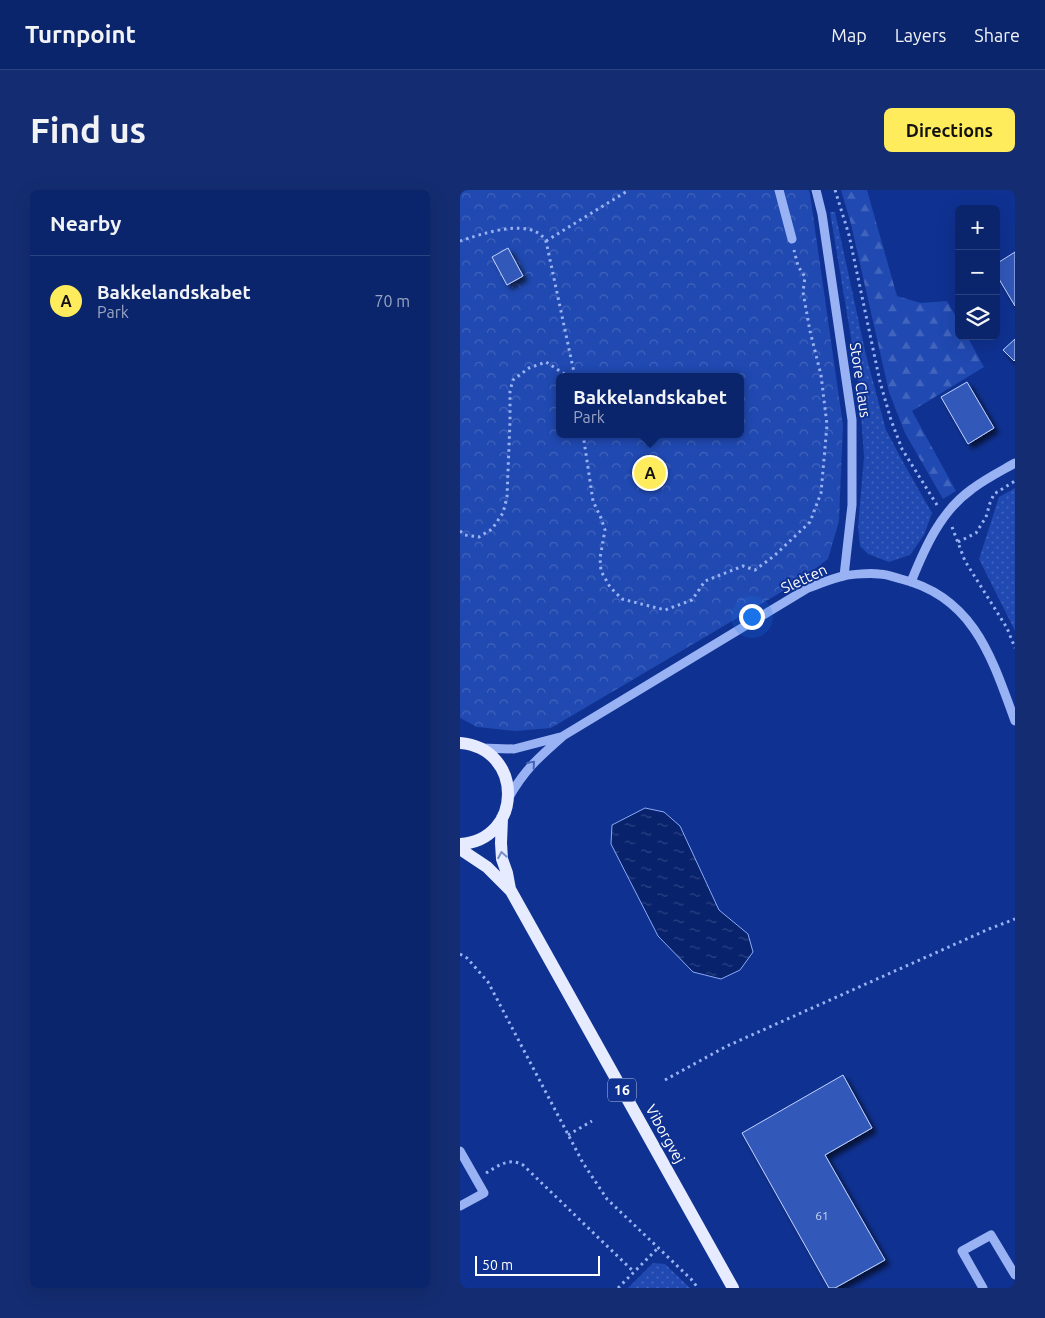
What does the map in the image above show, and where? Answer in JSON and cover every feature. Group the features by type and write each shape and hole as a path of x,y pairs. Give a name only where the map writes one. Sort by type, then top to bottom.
{"main road":[{"name":"16","path":"460,844 481,838 497,826 506,808 509,789 503,770 490,754 472,744 461,742"},
{"name":"Viborgvej","path":"502,818 501,851 511,891"},
{"name":"Viborgvej","path":"460,849 487,866 511,891 733,1288"}],"street":[{"path":"779,190 792,240"},
{"name":"Store Claus","path":"816,190 822,214 852,420 852,505 844,576"},
{"path":"911,582 944,516 972,489 1015,463"},
{"name":"Sletten","path":"508,799 528,768 563,736 808,588 844,576 878,574 911,582 932,591 952,603 977,631 997,671 1015,721"},
{"name":"Sletten","path":"481,748 514,749 563,736"},
{"path":"460,1151 484,1193 460,1206"},
{"path":"983,1288 962,1251 992,1235 1015,1276"}],"path":[{"path":"546,241 629,190"},
{"path":"835,190 849,234 880,382 902,449 951,524 965,561 1008,628 1015,648"},
{"path":"460,241 492,231 513,228 536,232 543,236 546,241 574,373"},
{"path":"584,438 593,501 605,530 600,558 601,572 610,587 622,599 665,610 678,606 692,600 705,581 743,566 755,570 774,556 810,522 821,493 827,425 821,375 803,292 805,277 798,266 792,240"},
{"path":"460,531 465,535 480,537 492,529 503,513 507,497 510,391 513,380 529,368 546,362 563,373"},
{"path":"958,542 976,533 986,518 994,494 1015,482"},
{"path":"665,1080 727,1046 1015,919"},
{"path":"460,954 467,958 488,982 583,1163 607,1199 698,1288"},
{"path":"568,1135 592,1121"},
{"path":"476,1180 504,1163 514,1161 519,1163 634,1272"},
{"path":"618,1288 658,1248"}],"green space":[{"path":"460,190 809,190 843,425 839,521 828,559 795,584 551,728 516,731 477,727 460,718"},
{"path":"841,190 867,190 897,296 921,303 947,301 955,315 955,340 969,340 984,367 912,411 956,491 943,499 905,433 889,392 851,224"},
{"path":"830,212 835,212 866,355 886,430 932,513 924,535 910,555 889,562 868,554 860,546 858,527 864,457 859,386"},
{"path":"1015,488 1015,631 979,559 999,497"},
{"path":"653,1263 665,1264 690,1288 628,1288"}],"water":[{"path":"645,808 664,812 680,826 719,910 748,934 753,952 740,970 721,979 693,972 658,936 611,844 612,825"}],"building":[{"path":"508,248 523,276 507,285 492,257"},
{"path":"1015,252 1015,306 1000,281 1000,261"},
{"path":"1015,339 1015,360 1014,361 1003,350"},
{"path":"967,382 994,428 968,444 941,397"},
{"path":"843,1075 872,1128 825,1155 885,1260 835,1288 829,1288 742,1133"}],"place":[{"name":"Bakkelandskabet","path":"650,473"}]}
